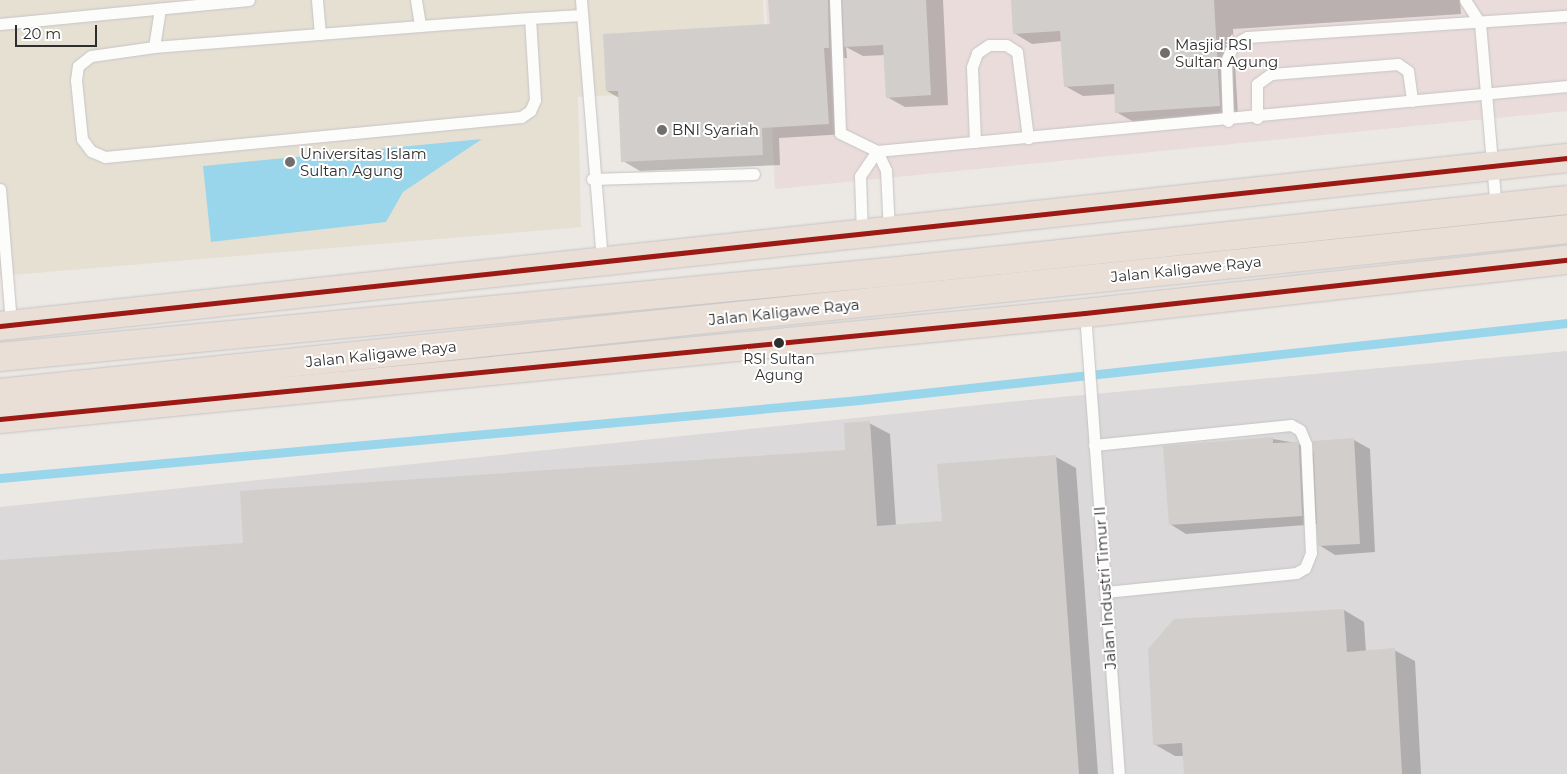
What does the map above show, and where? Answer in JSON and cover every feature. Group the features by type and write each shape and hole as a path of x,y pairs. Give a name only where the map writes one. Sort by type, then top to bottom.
{"highway":[{"path":"10,392 5,325 1567,158"},
{"name":"Jalan Kaligawe Raya","path":"8,356 889,272 1567,200"},
{"name":"Jalan Kaligawe Raya","path":"10,392 1567,229"},
{"path":"878,232 889,272 891,301"},
{"path":"0,419 1085,323 1567,260"}],"lane":[{"path":"0,24 250,0"},
{"path":"318,0 320,34"},
{"path":"416,0 420,26"},
{"path":"581,0 592,179 602,262"},
{"path":"835,0 840,132 877,151 1228,121 1567,86"},
{"path":"1465,0 1480,23 1496,208"},
{"path":"154,47 160,8"},
{"path":"530,18 535,100 530,112 521,117 105,157 91,151 82,139 76,80 78,66 91,56 154,47 420,26 530,18 582,15"},
{"path":"1228,121 1226,61 1233,45 1247,37 1567,16"},
{"path":"976,142 972,67 977,53 989,45 1006,45 1017,52 1028,138"},
{"path":"1257,118 1257,84 1272,74 1398,64 1408,71 1412,101"},
{"path":"877,151 860,176 878,232"},
{"path":"877,151 886,170 878,232"},
{"path":"592,179 754,174"},
{"path":"0,189 5,325"},
{"name":"Jalan Industri Timur II","path":"1085,323 1119,774"},
{"path":"1094,445 1291,425 1300,430 1306,444 1311,553 1305,568 1296,573 1106,592"}],"shaded area":[{"name":"Universitas Islam Sultan Agung","path":"0,0 763,0 767,87 578,97 581,227 0,276"},
{"path":"766,0 1567,0 1567,111 775,189"},
{"path":"1567,351 1567,774 0,774 0,507 1028,400"}],"water":[{"path":"482,139 403,192 386,222 211,242 203,166"}],"building":[{"path":"768,0 828,0 829,48 824,48 829,124 762,128 763,155 621,162 618,91 606,91 603,34 770,24"},
{"path":"842,0 926,0 931,95 886,98 883,45 844,47"},
{"name":"Masjid RSI Sultan Agung","path":"1011,0 1214,0 1220,106 1115,113 1114,84 1064,87 1060,31 1013,34"},
{"path":"870,421 877,526 942,521 937,464 1056,455 1079,774 0,774 0,560 243,543 240,491 845,450 844,423"},
{"path":"1273,437 1273,443 1297,442 1299,446 1302,516 1169,525 1163,446"},
{"path":"1354,438 1360,544 1318,546 1313,441"},
{"path":"1344,609 1347,652 1395,648 1402,774 1184,774 1182,743 1153,745 1148,649 1174,619"}],"waterway":[{"path":"0,478 859,400 1567,323"}],"transit line":[{"path":"0,326 1567,158"},
{"path":"0,419 1085,313 1567,260"}],"place":[{"name":"Masjid RSI Sultan Agung","path":"1165,53"},
{"name":"BNI Syariah","path":"662,130"},
{"name":"Universitas Islam Sultan Agung","path":"290,162"},
{"name":"RSI Sultan Agung","path":"779,343"}]}
